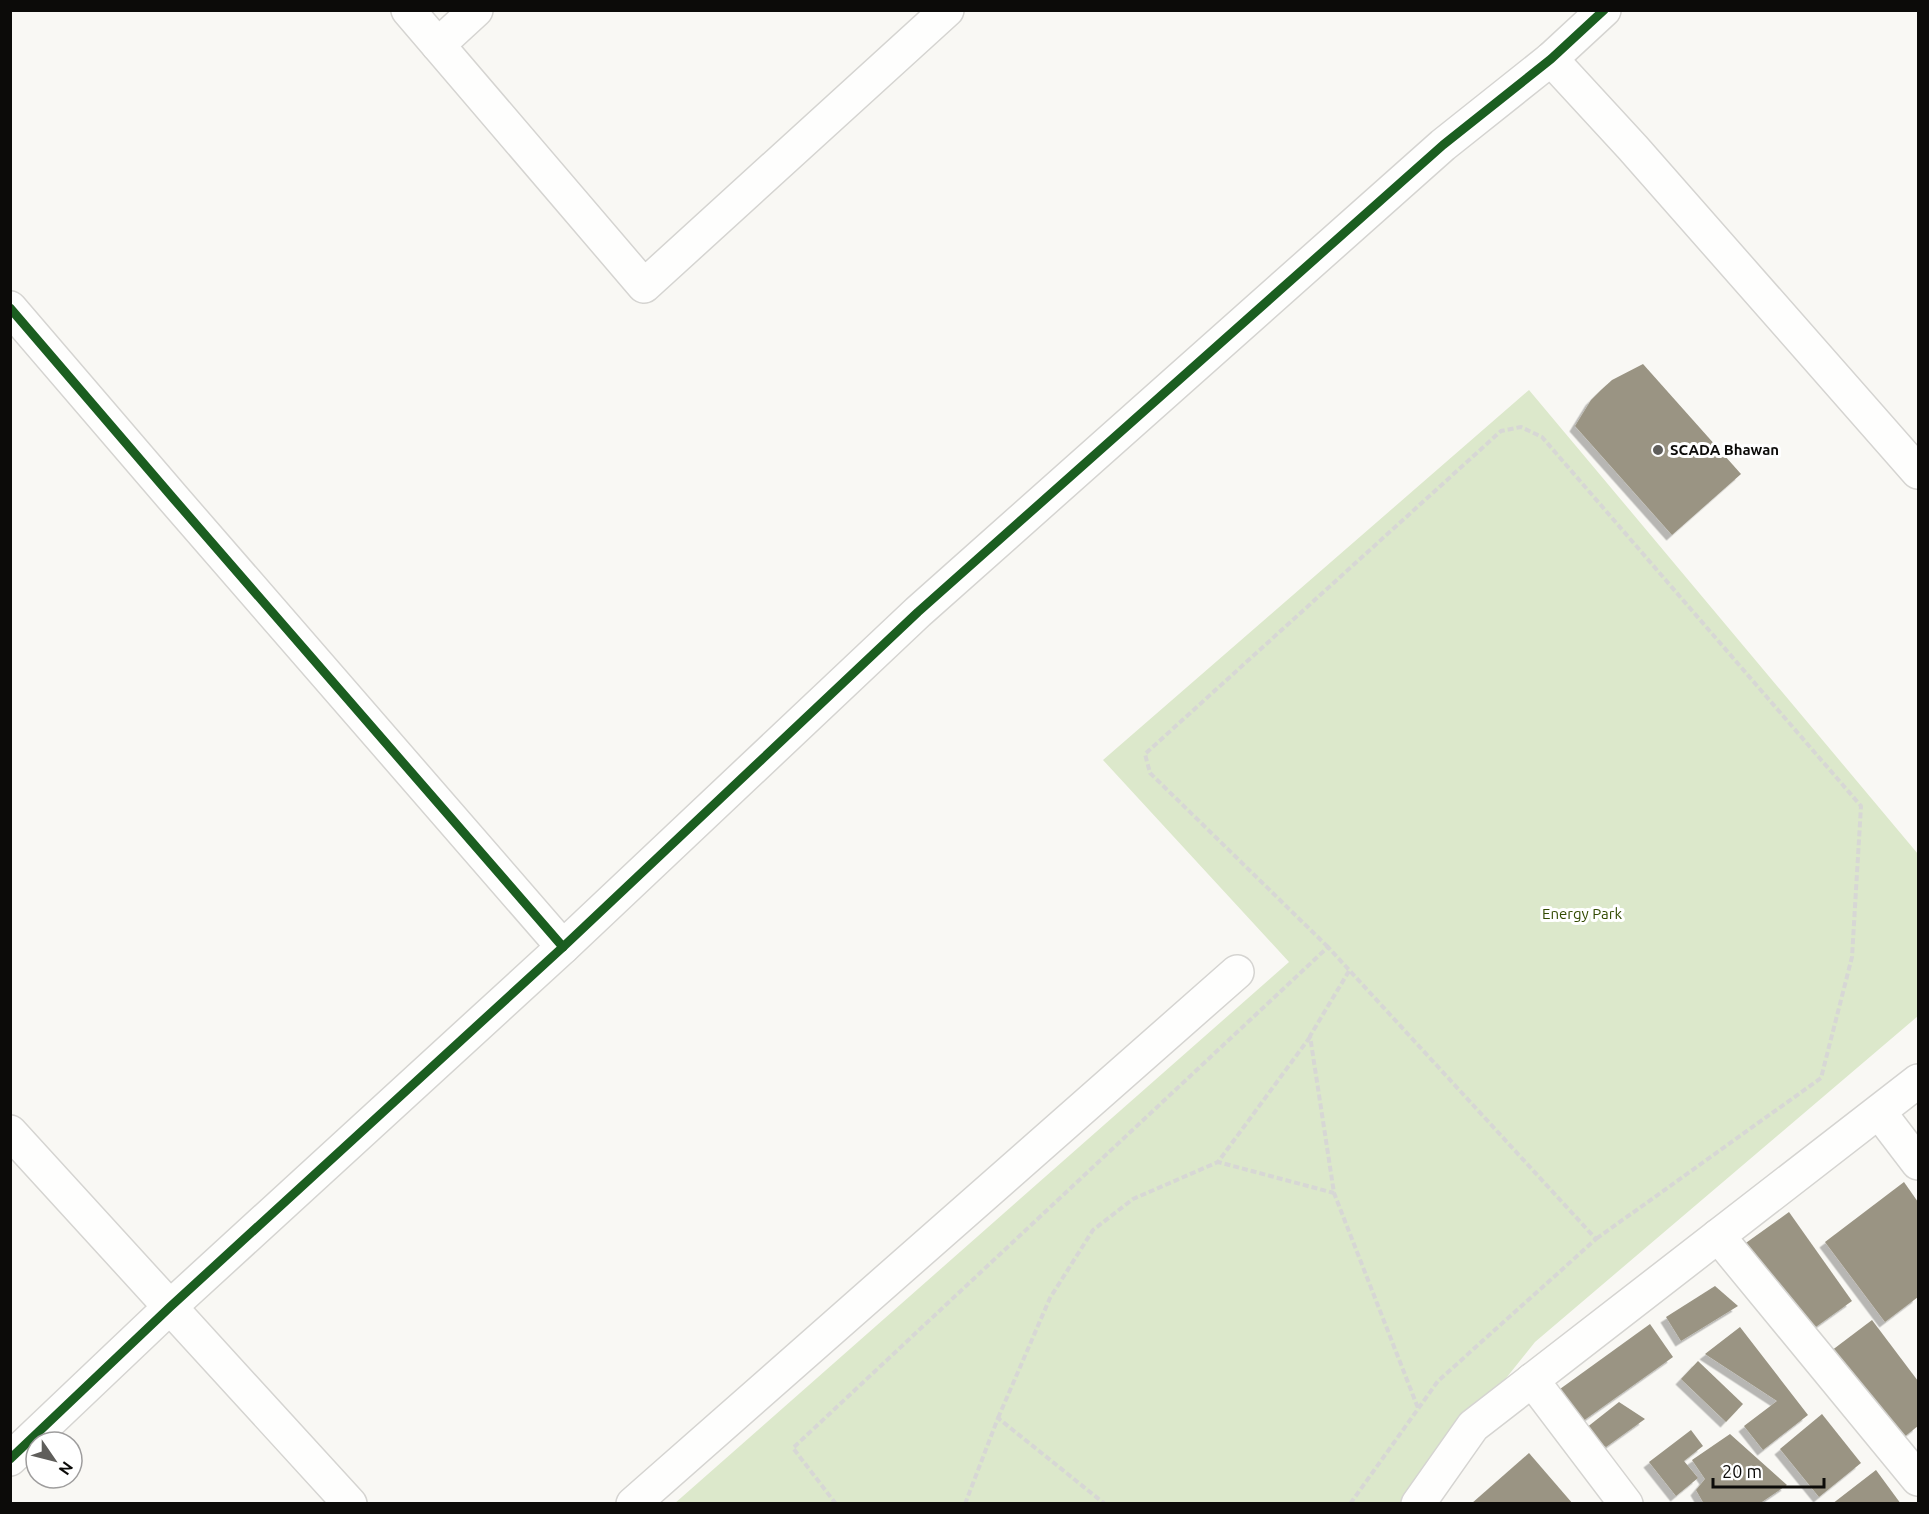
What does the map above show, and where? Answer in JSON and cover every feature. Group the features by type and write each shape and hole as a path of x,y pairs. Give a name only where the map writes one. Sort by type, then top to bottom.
{"street":[{"path":"408,10 644,286 947,10"},
{"path":"438,45 476,10"},
{"path":"10,1459 170,1307 563,947 927,604 1443,145 1551,59 1604,10"},
{"path":"1551,59 1918,472"},
{"path":"10,308 563,947"},
{"path":"633,1503 1237,972"},
{"path":"1418,1503 1473,1426 1918,1081"},
{"path":"1879,1112 1918,1162"},
{"path":"10,1132 350,1503"},
{"path":"1718,1236 1918,1479"},
{"path":"1532,1380 1626,1503"}],"path":[{"path":"1350,1503 1438,1381 1596,1239 1821,1078 1852,957 1861,806 1542,437 1521,427 1501,431 1145,754 1150,773 1328,947 1596,1239"},
{"path":"836,1503 793,1448 1328,947"},
{"path":"965,1503 998,1418 1050,1298 1093,1230 1132,1199 1218,1162 1310,1036 1349,971"},
{"path":"1310,1036 1334,1193 1418,1409"},
{"path":"1218,1162 1334,1193"},
{"path":"998,1418 1105,1503"}],"green space":[{"name":"Energy Park","path":"1529,390 1918,854 1918,1016 1535,1342 1406,1503 674,1504 1289,962 1103,760"}],"building":[{"name":"SCADA Bhawan","path":"1643,364 1741,474 1672,535 1575,426 1591,400 1601,390 1612,380"},
{"path":"1904,1182 1918,1202 1918,1297 1885,1322 1825,1242"},
{"path":"1789,1212 1852,1301 1806,1334 1743,1245"},
{"path":"1715,1286 1738,1306 1681,1341 1666,1317"},
{"path":"1872,1320 1918,1381 1918,1426 1899,1441 1831,1351"},
{"path":"1650,1324 1673,1357 1583,1421 1560,1389"},
{"path":"1740,1327 1808,1415 1763,1450 1744,1426 1777,1401 1705,1354"},
{"path":"1698,1361 1743,1404 1726,1422 1681,1379"},
{"path":"1619,1402 1645,1419 1606,1447 1581,1432"},
{"path":"1822,1414 1861,1463 1819,1497 1780,1449"},
{"path":"1691,1430 1703,1446 1684,1461 1698,1478 1676,1496 1649,1462"},
{"path":"1730,1434 1787,1485 1759,1504 1704,1504 1696,1490 1705,1479 1692,1460"},
{"path":"1529,1453 1573,1504 1471,1504"},
{"path":"1876,1470 1901,1504 1832,1504"}],"cycle path":[{"path":"10,1459 170,1307 563,947 918,612 1443,145 1551,59 1604,10"},
{"path":"10,308 563,947"}],"place":[{"name":"SCADA Bhawan","path":"1658,450"}]}
